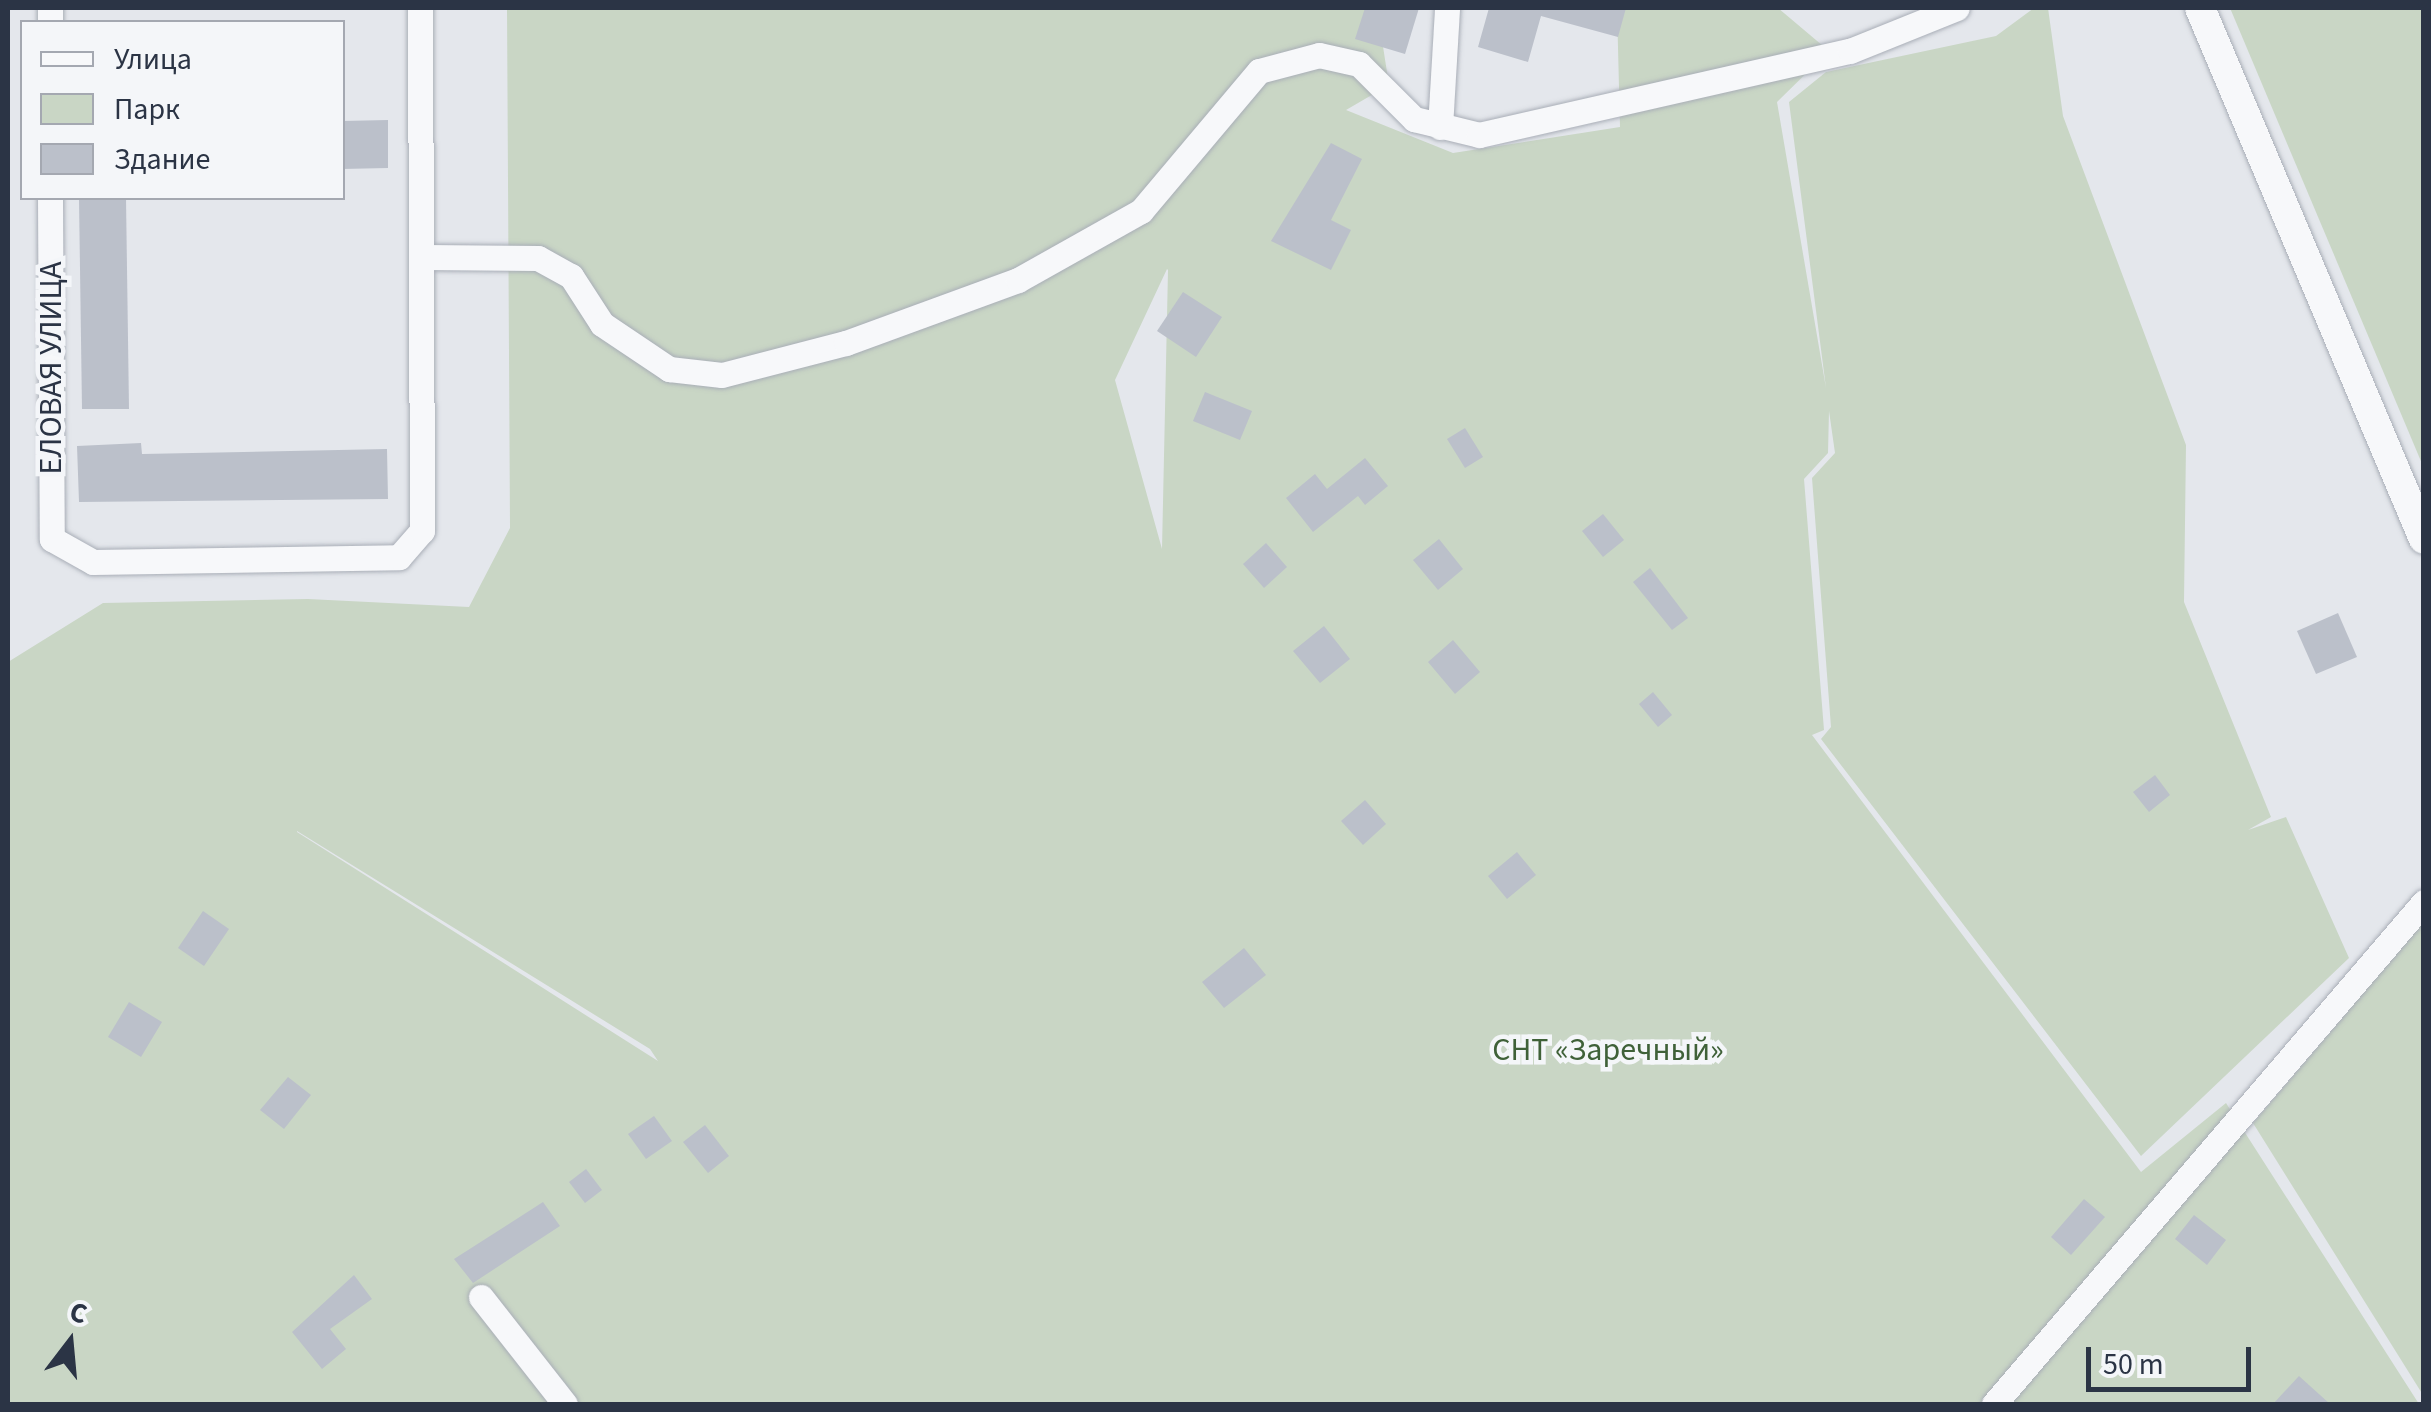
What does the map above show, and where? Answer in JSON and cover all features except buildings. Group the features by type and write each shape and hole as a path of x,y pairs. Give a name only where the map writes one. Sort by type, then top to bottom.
{"street":[{"path":"420,8 424,257 538,258 571,276 602,324 669,369 722,375 846,344 1018,280 1142,211 1260,71 1319,55 1358,64 1414,119 1479,136 1850,51 1957,8"},
{"path":"1440,127 1447,8"},
{"path":"2200,8 2424,539"},
{"name":"ЕЛОВАЯ УЛИЦА","path":"50,200 52,539 93,562 399,556 422,531 424,257"},
{"path":"1994,1404 2423,902"},
{"path":"481,1297 565,1404"}],"green space":[{"name":"СНТ «Заречный»","path":"507,8 1377,8 1389,85 1346,110 1453,153 1620,127 1617,8 1778,8 1829,51 1777,102 1826,388 1789,102 1826,72 1996,36 2034,8 2048,8 2063,116 2186,445 2184,602 2271,817 2248,830 2286,817 2349,958 2141,1156 1821,739 1831,727 1812,478 1835,453 1829,411 1828,453 1804,479 1824,730 1812,735 2141,1172 2226,1103 2419,1404 8,1404 8,662 103,603 308,599 469,607 510,528","holes":["1168,270 1162,549 1115,380","297,832 650,1049 658,1061"]},
{"path":"2230,8 2423,8 2423,466"},
{"path":"2423,923 2423,1395 2253,1123"}]}
